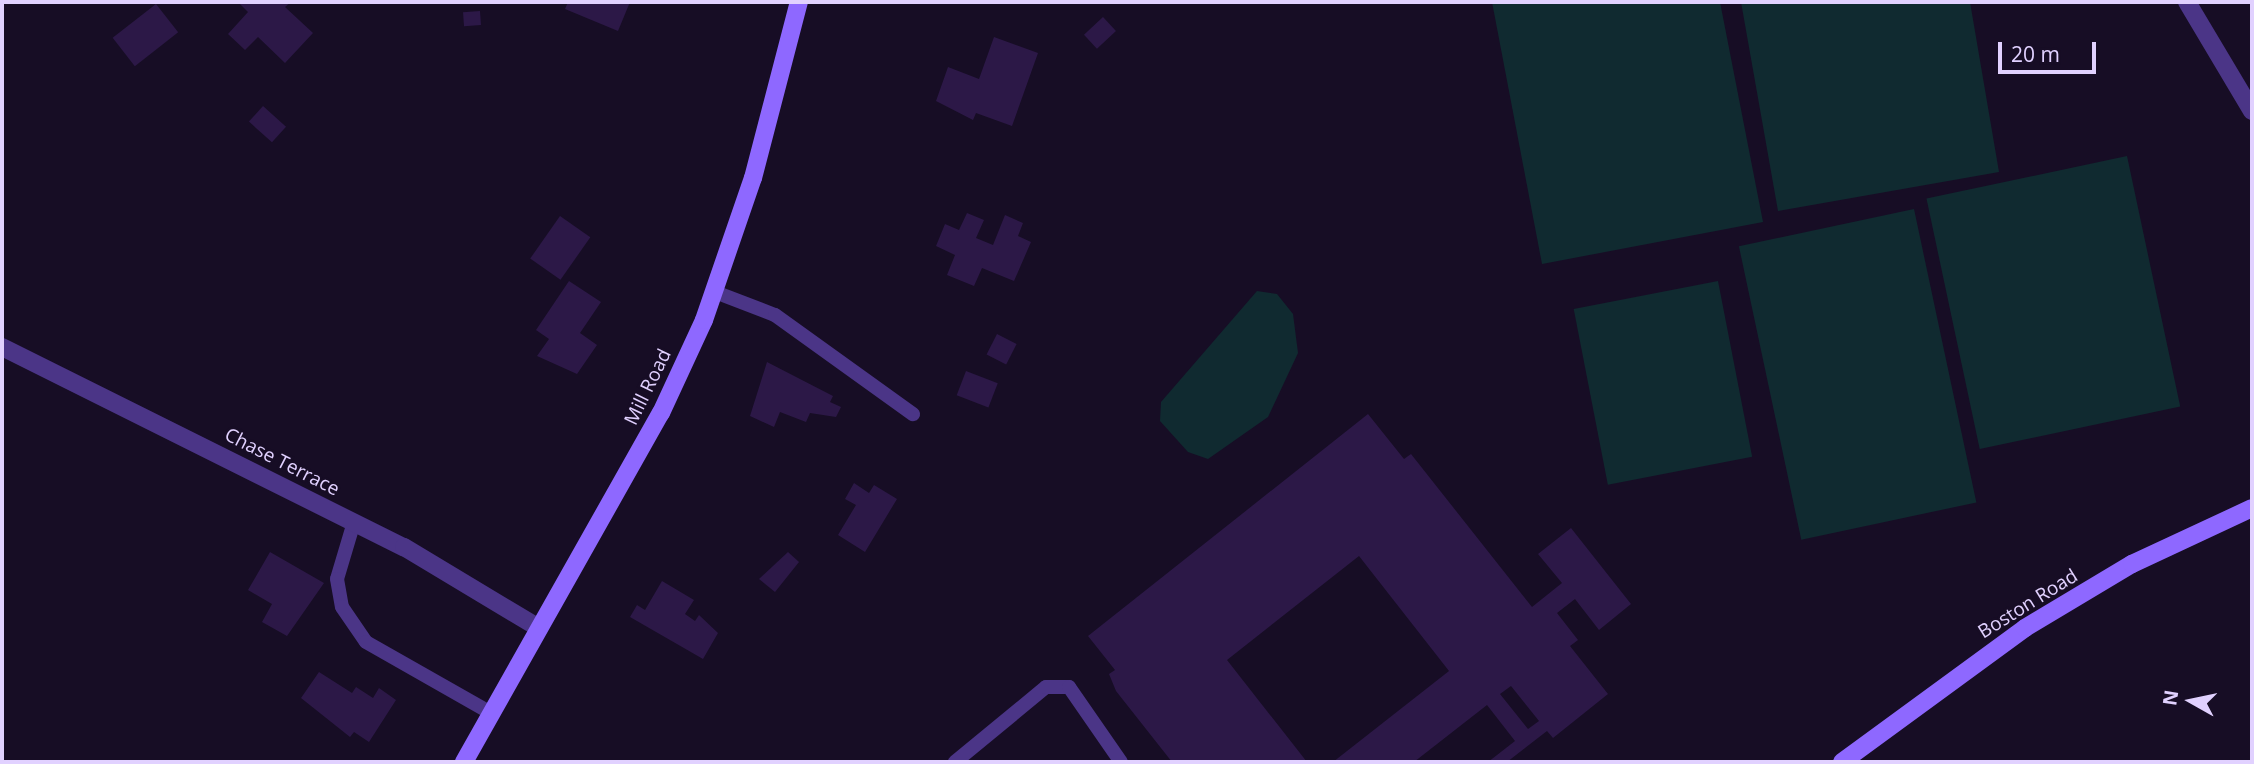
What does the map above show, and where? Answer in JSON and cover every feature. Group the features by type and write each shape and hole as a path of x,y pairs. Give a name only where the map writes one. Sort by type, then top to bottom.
{"main road":[{"name":"Mill Road","path":"464,762 537,627 661,413 715,292 770,121 799,2"},
{"name":"Boston Road","path":"1842,762 2025,628 2132,564 2252,508"}],"street":[{"path":"2187,2 2252,111"},
{"name":"Chase Terrace","path":"2,347 354,523 537,627"}],"lane":[{"path":"715,292 775,316 913,414"},
{"path":"354,523 337,579 342,607 366,642 491,713"},
{"path":"955,762 1046,687 1069,687 1121,762"}],"green space":[{"path":"1492,2 1720,2 1763,222 1542,264"},
{"path":"1741,2 1970,2 1999,172 1778,211"},
{"path":"2127,156 2180,406 1980,449 1926,199"},
{"path":"1914,209 1976,502 1801,540 1739,246"},
{"path":"1718,281 1752,457 1608,485 1574,309"},
{"path":"1257,291 1277,294 1293,314 1298,353 1268,417 1208,459 1188,452 1160,421 1161,402"}],"building":[{"path":"238,2 291,2 285,7 313,33 285,63 258,37 245,50 228,34 248,12"},
{"path":"568,2 630,2 618,31 565,9"},
{"path":"156,4 178,32 135,66 113,38"},
{"path":"480,11 481,25 464,26 463,12"},
{"path":"1103,17 1116,31 1097,49 1084,35"},
{"path":"994,37 1038,53 1012,126 976,113 973,120 936,101 948,67 979,79"},
{"path":"263,106 286,127 272,142 249,122"},
{"path":"967,213 984,220 976,238 993,245 1005,215 1023,223 1018,236 1031,242 1014,281 982,268 974,286 947,275 955,255 936,246 945,224 959,230"},
{"path":"560,216 590,237 560,280 530,259"},
{"path":"569,281 601,302 580,333 597,345 577,374 537,356 549,339 536,330"},
{"path":"997,334 1017,344 1006,364 987,354"},
{"path":"767,362 833,396 830,402 841,407 836,417 810,413 806,422 780,412 774,427 750,416"},
{"path":"966,371 998,383 988,407 957,395"},
{"path":"1368,414 1404,459 1411,454 1532,607 1562,583 1538,554 1571,528 1631,604 1599,630 1575,599 1557,613 1578,640 1570,646 1608,694 1553,738 1547,731 1507,762 1488,762 1515,741 1487,705 1414,762 1333,762 1449,671 1359,556 1227,660 1307,762 1172,762 1116,691 1109,674 1115,670 1088,636","holes":["1511,686 1539,721 1528,729 1500,694"]},
{"path":"854,483 869,493 874,485 897,499 865,552 838,535 856,505 845,499"},
{"path":"270,552 324,583 287,636 262,622 272,604 248,590"},
{"path":"788,552 799,562 775,592 759,579"},
{"path":"662,581 694,600 685,614 695,621 699,615 718,633 703,659 630,617 637,605 645,610"},
{"path":"319,672 352,693 356,687 373,698 379,688 396,700 369,742 354,732 350,737 301,698"}]}
